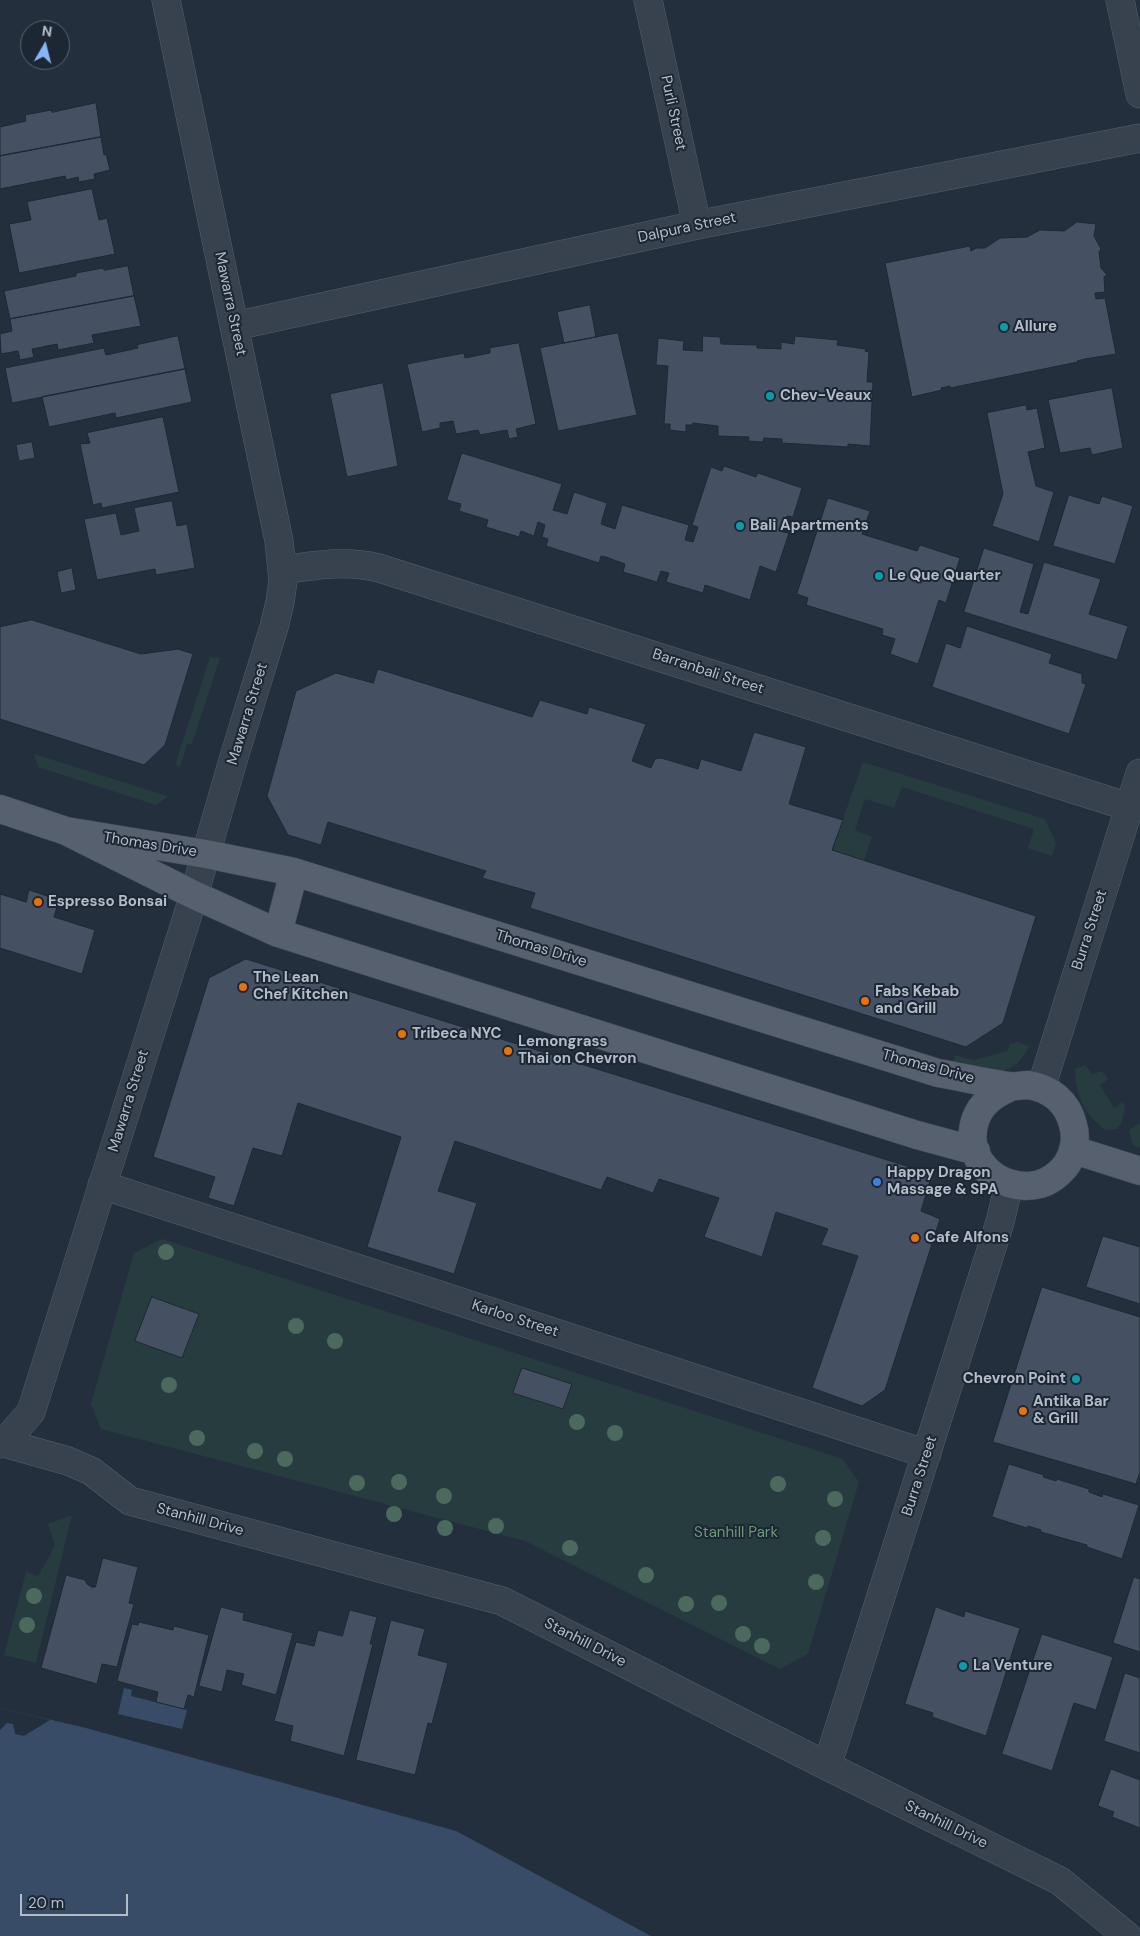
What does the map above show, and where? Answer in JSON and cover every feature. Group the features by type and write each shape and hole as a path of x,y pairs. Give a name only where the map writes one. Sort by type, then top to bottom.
{"main road":[{"name":"Thomas Drive","path":"0,809 66,831 194,895 278,933 918,1135 976,1151"},
{"name":"Thomas Drive","path":"66,831 206,854 294,872 938,1073 1011,1087"},
{"path":"278,933 294,872"},
{"name":"Thomas Drive","path":"1026,1085 1041,1088 1059,1099 1071,1117 1075,1133 1074,1150 1067,1164 1055,1176 1041,1184 1025,1187 998,1180 980,1162 976,1151 973,1135 976,1118 984,1104 996,1093 1011,1087 1026,1085"},
{"path":"1074,1150 1140,1171"}],"street":[{"name":"Mawarra Street","path":"32,1412 194,895 276,621 282,591 283,570 279,542 166,0"},
{"name":"Purli Street","path":"648,0 697,225"},
{"path":"1120,0 1140,94"},
{"name":"Dalpura Street","path":"235,326 697,225 1140,138"},
{"name":"Barranbali Street","path":"283,570 341,563 379,568 1129,806"},
{"name":"Burra Street","path":"1041,1088 1140,773"},
{"name":"Burra Street","path":"827,1766 1000,1222 1009,1184"},
{"name":"Karloo Street","path":"102,1185 927,1454"},
{"name":"Stanhill Drive","path":"32,1412 2,1443 68,1461 92,1471 130,1501 502,1601 827,1766 1060,1881 1127,1936"}],"green space":[{"path":"210,657 220,658 192,744 187,744 180,767 177,766 176,762"},
{"path":"34,754 167,797 156,805 38,767"},
{"path":"863,762 1045,819 1056,843 1052,856 1028,848 1034,829 902,787 894,808 865,799 855,830 872,837 864,860 832,850"},
{"path":"1018,1042 1029,1046 1022,1058 1005,1070 985,1072 951,1066 955,1055 974,1060 1007,1051 1010,1044"},
{"path":"1085,1065 1092,1074 1102,1071 1108,1079 1100,1085 1114,1108 1123,1102 1125,1106 1122,1122 1117,1129 1105,1130 1091,1117 1082,1103 1077,1088 1075,1069"},
{"path":"1140,1123 1140,1148 1133,1145 1129,1130"},
{"name":"Stanhill Park","path":"162,1239 843,1459 859,1482 808,1654 780,1669 525,1541 101,1429 91,1404 134,1253"},
{"path":"72,1515 36,1663 4,1655 26,1572 38,1576 55,1546 48,1524"}],"water":[{"path":"124,1688 132,1690 131,1696 187,1710 182,1729 118,1714"},
{"path":"0,1708 86,1728 456,1831 651,1936 0,1936"}],"pier":[{"path":"0,1708 50,1720 24,1736 15,1734 13,1724 7,1723 0,1730"}],"building":[{"path":"96,103 101,137 0,156 0,127 26,121 25,115 51,110 52,112"},
{"path":"101,137 104,155 106,154 110,170 94,174 95,179 79,182 78,177 66,180 65,176 0,189 0,156"},
{"path":"92,189 99,220 107,218 115,254 19,273 9,224 31,220 27,202"},
{"name":"Allure","path":"1077,222 1096,224 1094,236 1101,249 1099,252 1101,268 1107,275 1104,277 1105,292 1095,293 1096,299 1105,298 1116,354 950,388 950,386 941,388 942,390 912,397 885,263 970,246 971,251 976,248 985,248 1000,238 1027,237 1040,230 1064,231"},
{"path":"128,266 134,296 10,319 4,291 76,276 76,273"},
{"path":"134,296 141,326 92,335 94,343 58,350 57,344 32,349 34,357 20,360 18,351 1,354 0,334 12,331 10,319"},
{"path":"590,305 596,337 564,343 557,312"},
{"path":"618,333 637,415 558,431 540,348"},
{"path":"178,336 185,369 12,403 5,368 104,348 106,355 138,348 137,345"},
{"name":"Chev-Veaux","path":"703,336 720,337 721,344 757,345 757,348 781,349 781,342 794,344 795,336 838,340 837,345 866,349 865,351 869,352 867,382 873,382 870,446 848,444 848,447 782,443 782,439 764,438 763,442 748,441 749,437 718,436 718,426 693,423 692,425 686,425 686,432 670,430 670,424 664,424 668,366 656,365 658,338 684,341 683,350 702,351"},
{"path":"519,343 536,424 516,429 518,437 509,439 507,430 480,435 478,430 456,434 453,421 440,423 440,428 422,432 407,364 464,353 465,358 490,353 490,348"},
{"path":"185,369 192,402 116,418 115,413 49,427 42,397"},
{"path":"383,383 398,466 347,477 330,394"},
{"path":"1112,388 1123,448 1092,455 1090,448 1060,453 1048,400"},
{"path":"1026,405 1027,410 1037,408 1045,448 1028,452 1036,486 1054,492 1039,542 992,526 1003,494 987,413"},
{"path":"163,417 179,492 102,508 101,503 93,505 80,444 90,443 87,433"},
{"path":"32,442 35,458 19,461 16,445"},
{"name":"Bali Apartments","path":"462,453 562,484 553,510 567,514 574,492 607,503 601,524 615,529 622,505 689,525 685,540 693,542 698,527 692,525 711,467 722,471 724,466 756,477 758,473 802,488 793,517 787,516 783,532 789,533 776,572 760,566 750,600 705,585 703,593 666,582 669,573 661,571 657,582 623,572 625,564 606,557 601,556 599,563 546,546 548,539 542,537 545,525 538,522 534,536 521,531 519,537 486,527 488,520 459,511 461,504 447,500"},
{"path":"1069,495 1099,504 1102,496 1133,506 1115,564 1053,546"},
{"name":"Le Que Quarter","path":"828,498 870,511 862,534 917,551 920,545 960,558 946,603 939,600 918,664 890,654 895,639 882,635 883,629 806,605 808,598 797,594"},
{"path":"172,501 177,526 187,524 195,568 156,575 155,569 97,580 84,519 116,513 121,535 139,531 134,508"},
{"path":"984,548 1034,564 1020,612 1028,614 1044,562 1101,579 1089,614 1128,626 1117,660 964,612"},
{"path":"72,568 76,590 61,593 57,572"},
{"path":"32,620 141,654 178,649 193,654 165,745 144,765 0,719 0,627"},
{"path":"967,626 1052,654 1049,663 1082,674 1082,683 1086,684 1069,734 932,687 946,643 960,648"},
{"path":"378,669 532,717 540,700 587,714 589,707 646,724 632,761 651,768 655,759 661,758 698,769 701,759 741,771 754,732 806,747 789,804 843,820 832,850 1036,916 1003,1023 966,1047 530,908 535,893 482,878 486,871 328,822 321,845 288,835 267,796 296,691 336,673 373,683"},
{"path":"29,890 59,900 54,917 95,930 82,974 0,948 0,894 26,902"},
{"path":"246,959 932,1174 921,1211 940,1219 885,1390 862,1406 812,1388 858,1256 821,1245 828,1229 776,1212 762,1257 704,1237 719,1198 659,1179 653,1193 607,1177 601,1190 455,1141 438,1191 477,1203 454,1274 367,1247 401,1137 298,1103 282,1156 253,1148 234,1206 208,1198 215,1177 153,1157 209,978"},
{"path":"1103,1236 1140,1247 1140,1304 1086,1287"},
{"name":"Chevron Point","path":"1042,1287 1140,1317 1140,1472 1136,1484 993,1442"},
{"path":"152,1297 199,1314 182,1358 135,1341"},
{"path":"522,1368 572,1384 563,1409 513,1393"},
{"path":"1009,1464 1044,1475 1043,1477 1056,1481 1057,1479 1089,1489 1089,1492 1102,1497 1103,1494 1139,1505 1122,1559 1087,1547 1087,1545 1041,1532 1041,1530 1028,1526 1027,1528 992,1517"},
{"path":"103,1558 138,1567 129,1603 134,1604 117,1667 102,1664 97,1684 41,1668 66,1575 85,1580 93,1588 93,1586 95,1587"},
{"path":"1134,1577 1140,1579 1140,1652 1113,1643"},
{"path":"221,1607 244,1613 243,1620 293,1633 276,1695 241,1685 244,1674 227,1670 222,1692 199,1686"},
{"name":"La Venture","path":"936,1607 964,1617 965,1611 1020,1628 986,1736 932,1717 933,1713 905,1704"},
{"path":"350,1610 377,1617 370,1644 373,1644 344,1756 290,1741 293,1726 274,1721 296,1642 314,1646 318,1630 342,1636"},
{"path":"391,1620 425,1629 418,1655 448,1663 432,1724 428,1723 415,1775 356,1760"},
{"path":"139,1622 173,1630 174,1626 209,1635 194,1697 188,1695 184,1709 156,1702 158,1692 117,1681 132,1624 138,1625"},
{"path":"1042,1634 1113,1657 1096,1710 1074,1703 1052,1771 1002,1754"},
{"path":"1125,1673 1140,1678 1140,1753 1104,1741"},
{"path":"1111,1769 1140,1780 1140,1828 1112,1817 1114,1812 1098,1806"}],"place":[{"name":"Allure","path":"1004,327"},
{"name":"Chev-Veaux","path":"770,396"},
{"name":"Bali Apartments","path":"740,526"},
{"name":"Le Que Quarter","path":"879,576"},
{"name":"Espresso Bonsai","path":"38,902"},
{"name":"The Lean Chef Kitchen","path":"243,987"},
{"name":"Fabs Kebab and Grill","path":"865,1001"},
{"name":"Tribeca NYC","path":"402,1034"},
{"name":"Lemongrass Thai on Chevron","path":"508,1051"},
{"name":"Happy Dragon Massage & SPA","path":"877,1182"},
{"name":"Cafe Alfons","path":"915,1238"},
{"name":"Chevron Point","path":"1076,1379"},
{"name":"Antika Bar & Grill","path":"1023,1411"},
{"name":"La Venture","path":"963,1666"}]}
